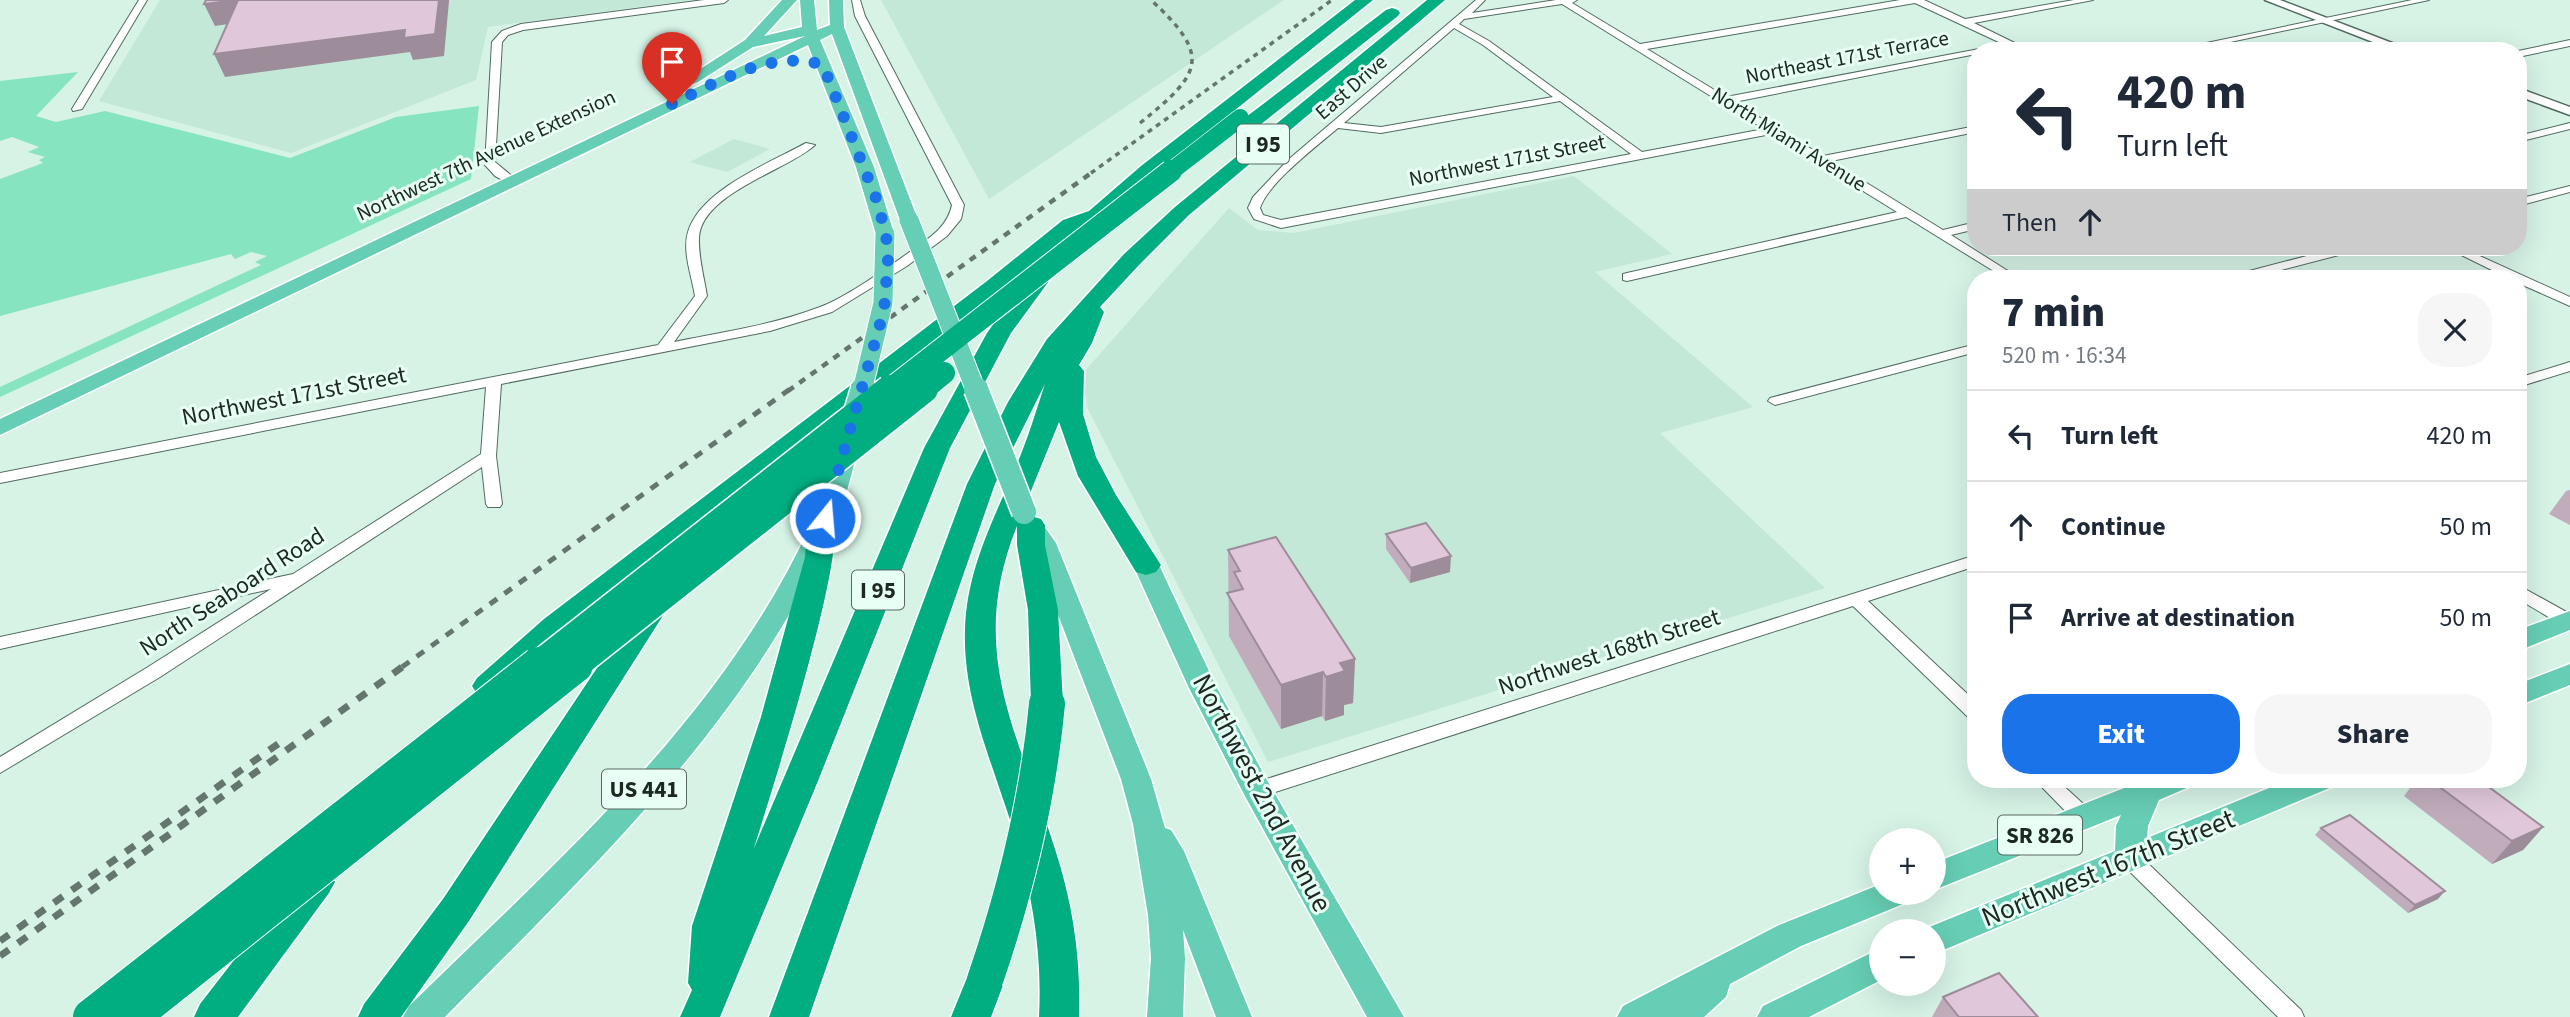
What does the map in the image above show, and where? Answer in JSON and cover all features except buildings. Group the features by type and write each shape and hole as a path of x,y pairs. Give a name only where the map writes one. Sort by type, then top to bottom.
{"highway":[{"name":"I 95","path":"704,1009 801,781 914,499 958,403 1004,327 1035,283 1101,211 1202,126 1365,0"},
{"path":"132,1017 874,430 1393,0"},
{"path":"91,1017 1056,259 1409,0"},
{"name":"I 95","path":"789,1017 981,484 1002,437 1041,367 1065,332 1182,211 1437,0"},
{"path":"214,1017 349,839 414,761 555,626 995,286 1070,224 1101,211"},
{"path":"1059,1017 1061,994 1058,932 1029,824 989,707 982,669 981,621 986,581 997,539 1035,454 1062,371 1084,336 1098,296"},
{"path":"1070,361 1070,410 1081,452 1146,565"},
{"path":"378,1017 456,910 666,587 780,453"},
{"path":"971,1017 1008,910 1042,752 1047,704 1045,634 1040,588 1027,518"},
{"path":"704,1009 710,926 778,717 820,556 822,526"}],"main road":[{"path":"748,44 790,0"},
{"name":"US 441","path":"421,1017 613,823 681,747 754,649 794,582 822,526 884,310 887,283 886,234 865,167 811,33 807,0"},
{"path":"836,0 837,27 909,220 1027,518 1043,543 1136,779 1149,824 1165,915 1168,958 1165,1017"},
{"name":"Northwest 7th Avenue Extension","path":"0,428 506,177 704,74 748,44 781,34 811,33 837,27"},
{"name":"Northwest 7th Avenue Extension","path":"0,410 737,73 811,33"},
{"path":"737,73 766,64 801,61 823,65"},
{"name":"Northwest 2nd Avenue","path":"1146,565 1203,688 1257,790 1386,1015"},
{"path":"2527,637 2569,621"},
{"path":"2527,692 2570,674"},
{"name":"SR 826","path":"1946,872 2155,788"},
{"name":"Northwest 167th Street","path":"1946,935 2300,788"},
{"path":"2130,859 2133,825 2147,791"},
{"path":"1149,824 1168,851 1234,1017"},
{"path":"1635,1017 1789,936 1869,903"},
{"path":"1679,1017 1741,962"},
{"path":"1775,1017 1869,969"}],"street":[{"path":"77,108 143,0"},
{"path":"506,177 489,163 497,42 505,33 520,27 724,0"},
{"name":"Northwest 171st Street","path":"0,478 663,348 801,318 827,309 903,263 943,233 955,219 958,205 860,16 856,0"},
{"name":"East Drive","path":"1254,208 1257,200 1293,160 1338,125 1481,0"},
{"path":"1640,47 1916,0 2008,42"},
{"name":"Northeast 171st Terrace","path":"1965,22 2089,0"},
{"path":"2270,0 2383,42"},
{"path":"2217,42 2425,0"},
{"path":"1457,21 1570,1"},
{"name":"North Miami Avenue","path":"1570,1 1967,250"},
{"path":"1457,21 1641,156"},
{"path":"2527,52 2570,43"},
{"name":"Northeast 171st Terrace","path":"1726,100 1967,53"},
{"path":"2527,95 2570,111"},
{"path":"1338,125 1381,130 1562,98"},
{"path":"2527,137 2570,126"},
{"name":"Northwest 171st Street","path":"1254,208 1258,218 1281,224 1774,130"},
{"path":"1822,160 1967,131"},
{"path":"663,348 701,296 692,234 698,219 719,198 810,145"},
{"path":"2527,201 2570,189"},
{"path":"1627,277 1907,213"},
{"path":"1941,234 1967,227"},
{"name":"North Miami Avenue","path":"1976,256 1999,270"},
{"path":"2268,270 2320,256"},
{"path":"2470,256 2501,270"},
{"path":"2527,282 2570,302"},
{"path":"1775,401 1967,350"},
{"path":"2527,380 2570,366"},
{"path":"494,380 488,456 494,504"},
{"name":"North Seaboard Road","path":"0,766 488,456"},
{"name":"Northwest 168th Street","path":"1257,790 1967,563"},
{"path":"0,643 302,576"},
{"path":"2527,596 2569,621"},
{"path":"1856,599 1967,704"},
{"path":"2053,788 2084,817"},
{"path":"2130,859 2293,1017"}],"shaded area":[{"path":"160,0 691,0 488,27 476,80 291,153 99,101"},
{"path":"881,0 1284,0 989,199"},
{"path":"734,139 770,149 727,172 690,162"},
{"path":"1574,176 1672,254 1595,272 1753,407 1660,433 1825,588 1268,762 1087,407 1083,373 1229,208 1258,230 1294,233"}],"green space":[{"path":"78,72 36,116 56,122 105,111 290,158 396,117 479,106 471,179 0,397 0,387 261,265 255,262 267,256 251,252 235,259 231,254 0,316 0,179 43,163 39,160 45,157 28,152 39,147 12,137 0,141 0,81"}],"railway":[{"path":"1140,123 1176,91 1187,78 1192,64 1191,51 1184,36 1151,0"},
{"path":"1091,173 1332,0"},
{"path":"788,391 1094,171"},
{"path":"402,667 790,389"},
{"path":"0,956 405,665"},
{"path":"0,941 285,739"}],"route":[{"path":"672,104 737,73 766,64 796,60 823,65 865,167 886,234 888,260 884,310 844,459 825,518"}]}
